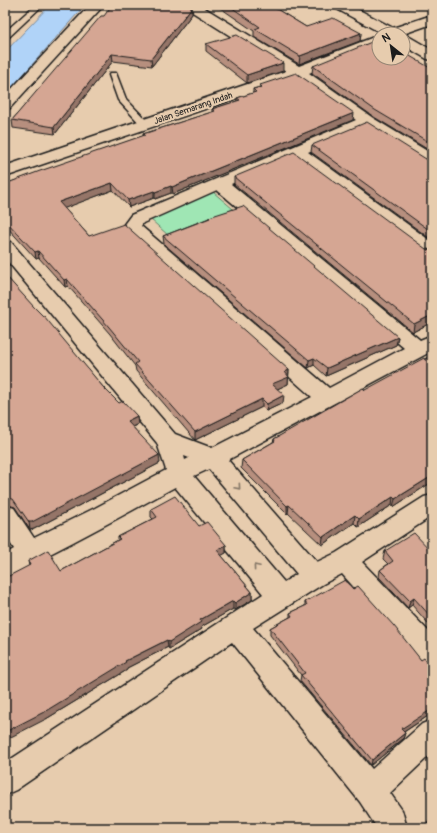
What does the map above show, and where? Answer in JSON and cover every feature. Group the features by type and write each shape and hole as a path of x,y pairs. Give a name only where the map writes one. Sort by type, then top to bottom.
{"street":[{"path":"5,106 97,5"},
{"path":"191,5 298,72 367,121 432,161"},
{"path":"340,5 375,26"},
{"name":"Jalan Semarang Indah","path":"411,28 432,19"},
{"name":"Jalan Semarang Indah","path":"5,172 298,72 371,44"},
{"path":"411,46 432,56"},
{"path":"327,398 131,227 137,219 367,121"},
{"path":"296,151 432,251"},
{"path":"5,566 327,398 425,345 219,183"},
{"path":"5,246 167,440 179,475 281,597"},
{"path":"167,440 212,458 314,576"},
{"path":"5,780 235,626 314,576 345,560 432,504"},
{"path":"5,515 30,552"},
{"path":"345,560 432,654"},
{"path":"235,626 371,791 392,821 392,828"},
{"path":"371,791 432,734"}],"lane":[{"path":"5,36 38,6"},
{"path":"113,75 122,100 145,124"}],"green space":[{"path":"213,192 233,209 169,236 149,218"}],"water":[{"path":"50,5 85,5 5,95 5,52"}],"building":[{"path":"112,5 189,5 192,7 151,59 112,54 54,127 12,120 101,16 104,16"},
{"path":"228,5 270,5 306,27 333,18 361,33 300,56 255,29 260,27"},
{"path":"237,35 283,63 247,75 206,44"},
{"path":"371,42 371,66 411,66 411,57 432,69 432,144 375,110 313,66"},
{"path":"296,73 354,113 172,187 154,191 128,200 112,183 59,202 89,236 124,224 289,370 285,372 289,377 272,384 284,395 267,404 262,399 195,432 135,364 138,362 67,279 64,280 38,251 35,252 5,220 5,184 145,135 143,134 215,111 212,109 240,100 237,98 256,92 253,89 262,87 260,85"},
{"path":"367,122 426,159 432,160 432,232 312,145"},
{"path":"294,152 426,249 432,250 432,315 414,324 234,177"},
{"path":"243,206 398,337 327,368 314,358 309,360 163,236 210,218 209,217"},
{"path":"5,275 44,316 103,387 119,403 123,401 137,416 127,421 159,455 32,522 29,522 13,499 5,497"},
{"path":"432,355 432,476 395,499 393,497 359,519 355,515 323,537 289,505 287,506 242,460 275,441 274,439 363,388 365,390"},
{"path":"175,496 199,526 207,522 226,545 217,550 252,592 235,603 233,601 200,620 201,622 169,642 167,640 125,661 126,662 44,712 5,732 5,578 30,565 28,561 48,550 61,571 120,539 118,537 157,517 151,509"},
{"path":"414,533 432,552 432,618 414,598 410,601 380,570 393,561 385,551"},
{"path":"345,580 353,589 358,586 394,626 421,660 424,658 432,668 432,709 401,729 405,733 372,760 301,675 305,673 270,628 292,616 290,613 307,605 305,602"},
{"path":"432,818 432,826 428,821"}]}
